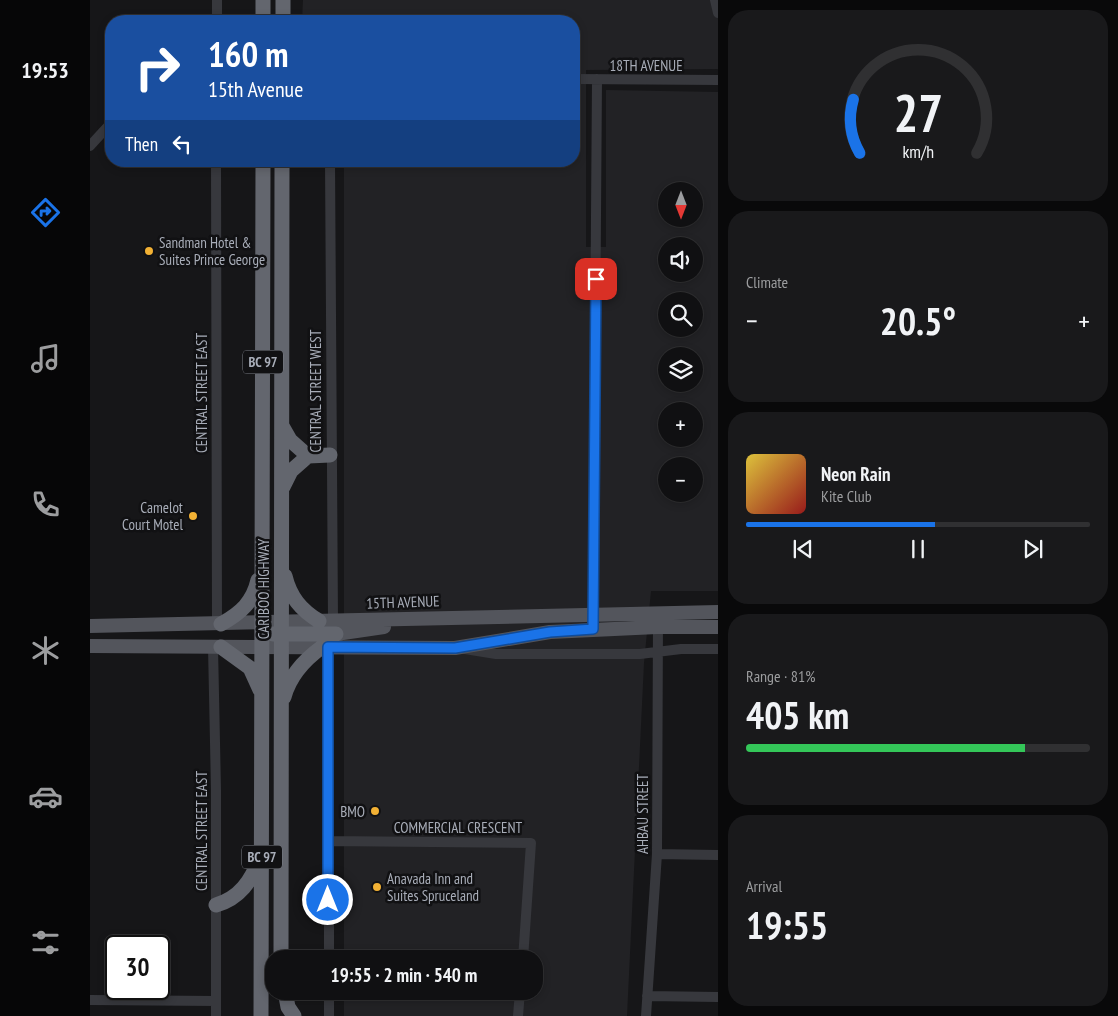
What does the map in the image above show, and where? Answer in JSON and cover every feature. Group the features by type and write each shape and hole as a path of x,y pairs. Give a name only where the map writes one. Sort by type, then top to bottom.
{"highway":[{"path":"263,0 263,15"},
{"path":"283,0 283,15"},
{"name":"CARIBOO HIGHWAY","path":"261,1016 263,167"},
{"name":"CARIBOO HIGHWAY","path":"281,950 282,167"},
{"path":"282,426 290,440 308,456"},
{"path":"282,489 291,471 308,456 330,455"},
{"path":"282,561 288,586 295,600 328,634"},
{"path":"219,624 238,614 250,602 255,594 262,562"},
{"path":"262,646 273,634 328,634"},
{"path":"281,711 288,685 292,678 328,634"},
{"path":"217,647 250,668 262,698"},
{"path":"216,905 226,902 246,887 262,852"},
{"path":"281,1000 281,1016"},
{"path":"287,1000 288,1007 294,1016"}],"main road":[{"name":"15TH AVENUE","path":"90,626 262,622 281,634 328,634 455,648 550,632 593,629 718,612"},
{"name":"15TH AVENUE","path":"328,634 399,624 418,618 594,614 718,627"},
{"path":"90,646 262,646"}],"street":[{"path":"217,0 217,15"},
{"path":"715,0 718,13"},
{"name":"18TH AVENUE","path":"580,79 718,80"},
{"path":"593,629 597,79"},
{"path":"90,146 105,130"},
{"name":"CENTRAL STREET EAST","path":"216,167 219,624"},
{"name":"CENTRAL STREET WEST","path":"328,950 330,167"},
{"name":"AHBAU STREET","path":"646,1016 657,854 658,620"},
{"name":"CENTRAL STREET EAST","path":"216,1016 217,647"},
{"name":"15TH AVENUE","path":"455,648 496,654 640,654 718,649"},
{"name":"COMMERCIAL CRESCENT","path":"328,841 531,843 523,950"},
{"path":"657,854 718,855"},
{"path":"647,996 718,996"},
{"path":"90,1000 216,1001"},
{"path":"328,1000 328,1016"},
{"path":"518,1016 519,1000"}],"shaded area":[{"path":"303,0 718,0 718,69 586,70 586,247 606,247 606,90 718,92 718,591 651,591 644,663 627,1016 344,1016 344,1000 543,1000 543,950 344,950 344,167 580,167 580,15 302,15"}],"place":[{"name":"Sandman Hotel & Suites Prince George","path":"149,251"},
{"name":"Camelot Court Motel","path":"193,516"},
{"name":"BMO","path":"375,811"},
{"name":"Anavada Inn and Suites Spruceland","path":"377,887"}],"route":[{"path":"328,900 328,647 455,648 550,632 593,629 596,279"}]}
